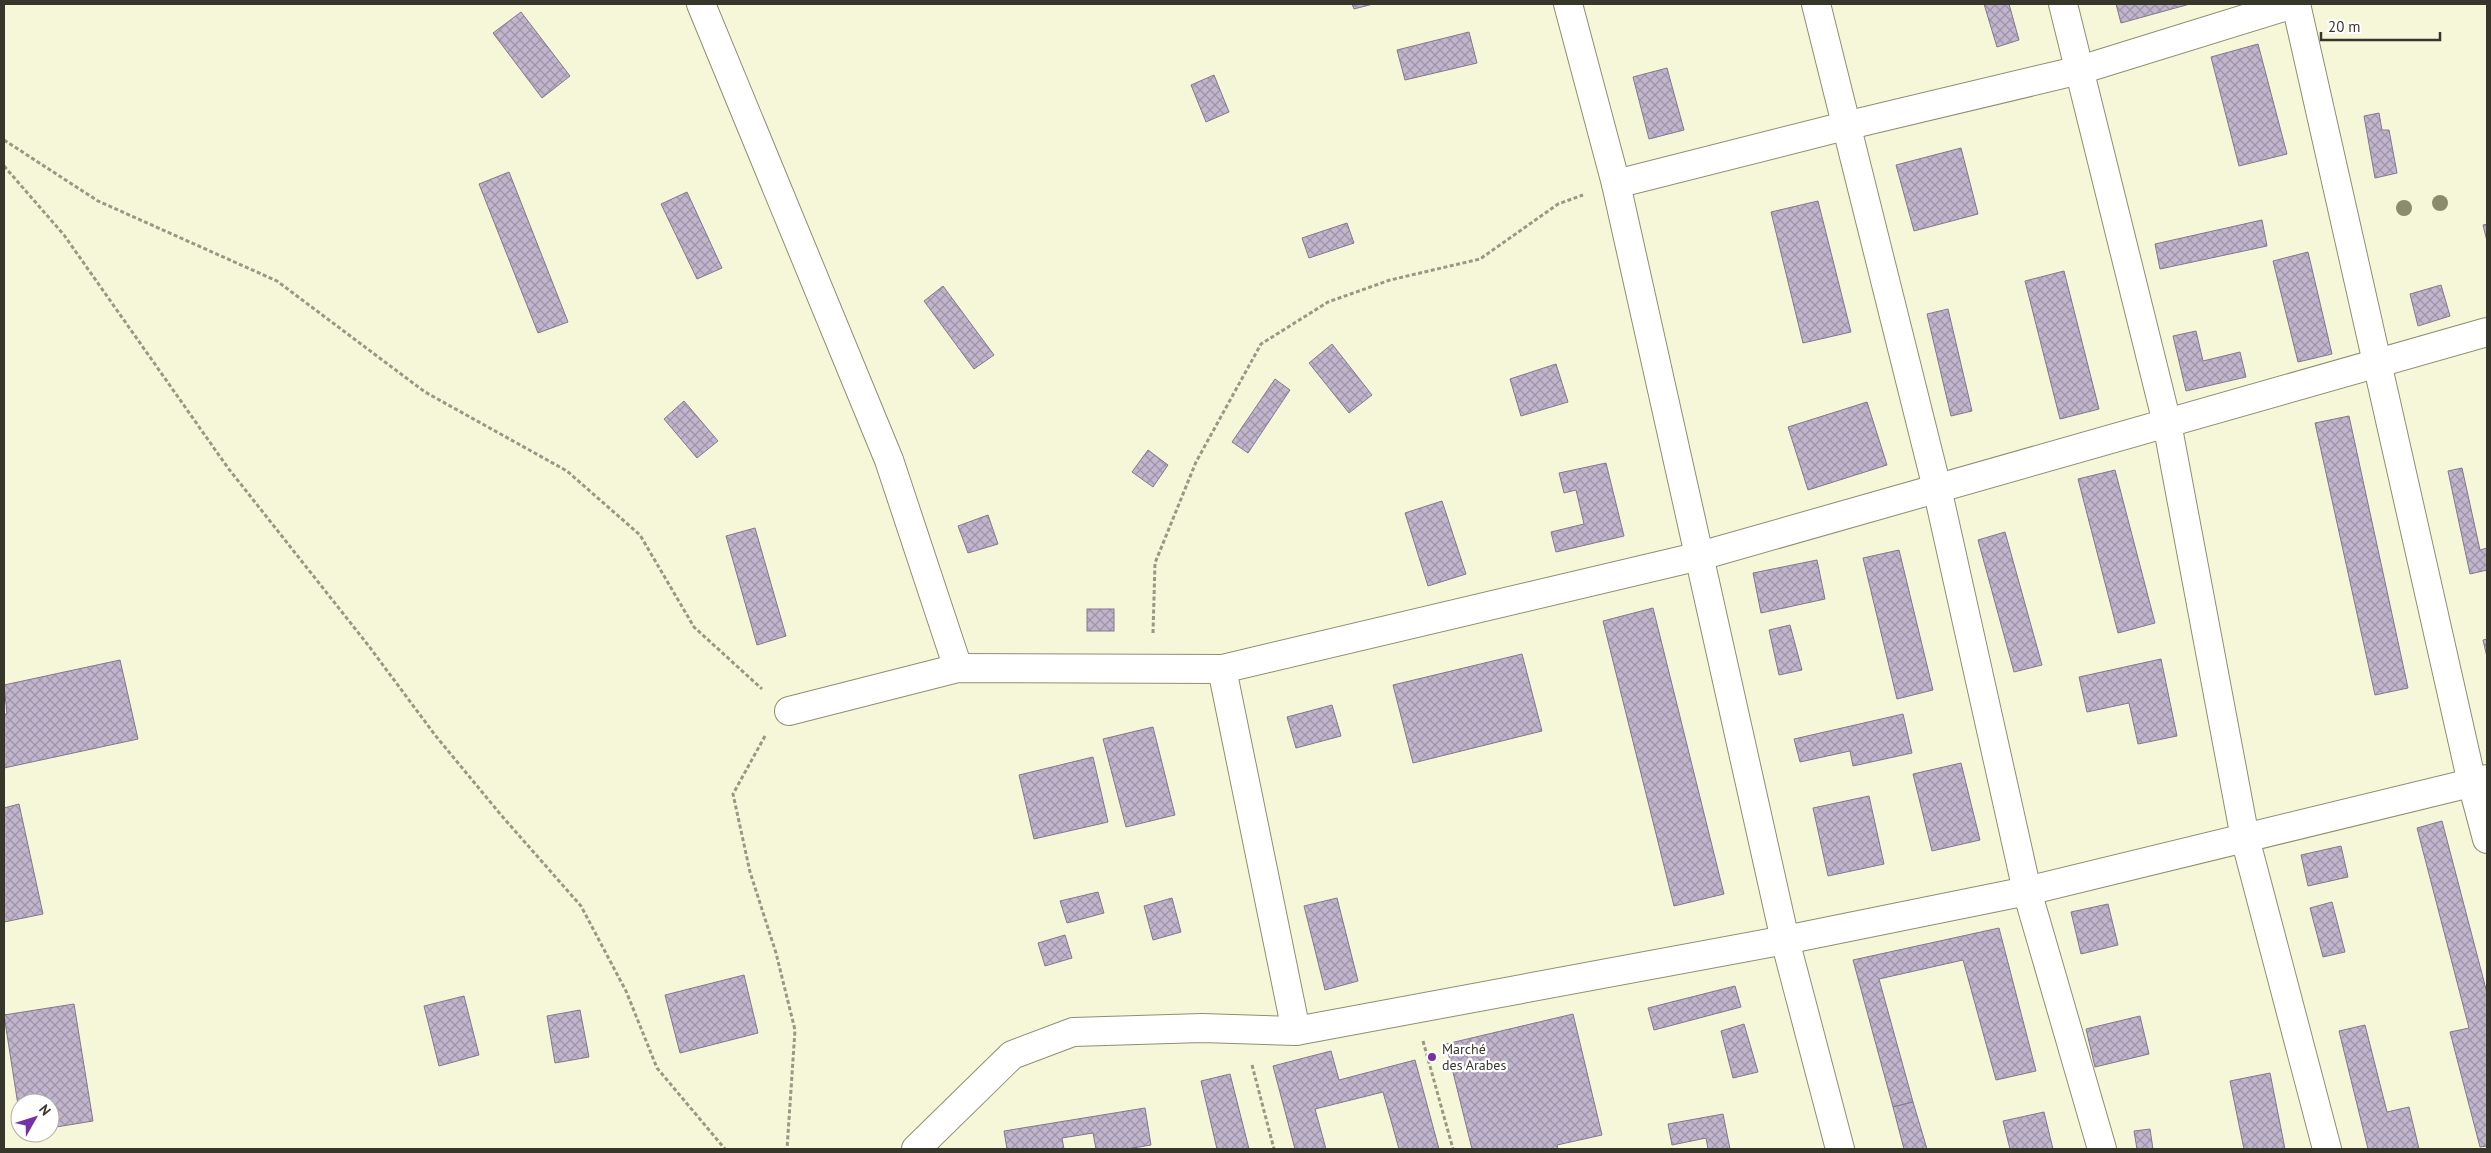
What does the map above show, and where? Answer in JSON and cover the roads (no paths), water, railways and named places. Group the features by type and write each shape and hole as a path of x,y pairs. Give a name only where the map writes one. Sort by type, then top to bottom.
{"street":[{"path":"701,4 889,460 958,668"},
{"path":"1568,4 1616,184 1785,940 1840,1149"},
{"path":"1816,4 1937,488 2027,891 2102,1149"},
{"path":"2063,4 2167,423 2245,838 2327,1149"},
{"path":"1616,184 1845,126 2080,70 2294,4 2377,364 2480,781 2487,839"},
{"path":"789,712 958,668 1222,669 1700,556 2487,332"},
{"path":"1222,669 1296,1032"},
{"path":"916,1149 1012,1055 1073,1032 1202,1028 1296,1032 1785,940 2027,891 2480,781"}],"place":[{"name":"Marché des Arabes","path":"1432,1057"}]}
